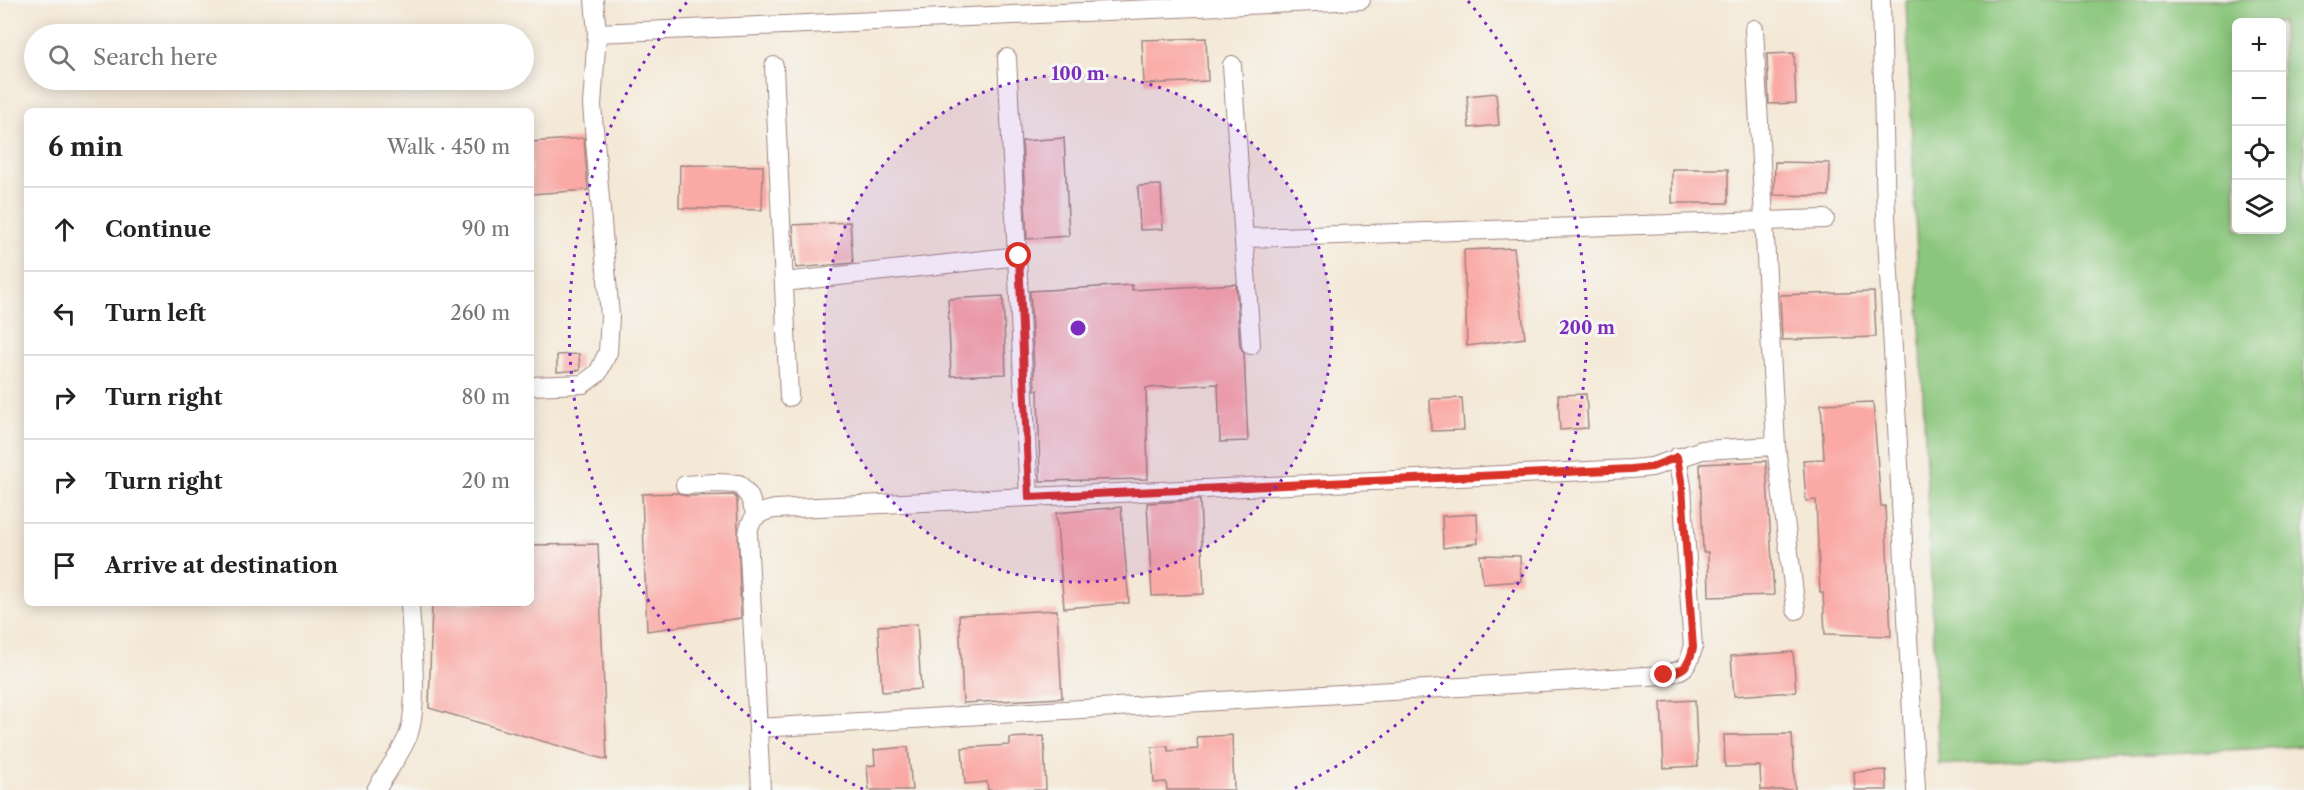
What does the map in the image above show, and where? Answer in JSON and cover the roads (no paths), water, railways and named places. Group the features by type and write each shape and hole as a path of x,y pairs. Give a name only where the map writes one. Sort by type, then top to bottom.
{"street":[{"path":"534,386 583,384 598,373 608,352 610,316 592,105 597,33 594,0"},
{"path":"597,33 1361,0"},
{"path":"1881,0 1886,216 1916,790"},
{"path":"1754,29 1766,220 1776,446 1796,610"},
{"path":"1007,58 1019,256 1029,497"},
{"path":"1232,64 1251,345"},
{"path":"774,66 789,397"},
{"path":"1245,238 1825,219"},
{"path":"784,282 1019,256"},
{"path":"761,790 748,534 749,525 756,515 764,511 776,508 1619,470 1652,467 1702,450 1776,446"},
{"path":"758,728 1664,675 1680,671 1689,663 1693,648 1682,487 1677,457"},
{"path":"685,485 740,484 749,496 756,515"},
{"path":"376,790 408,737 412,719 414,700 410,606"}]}
